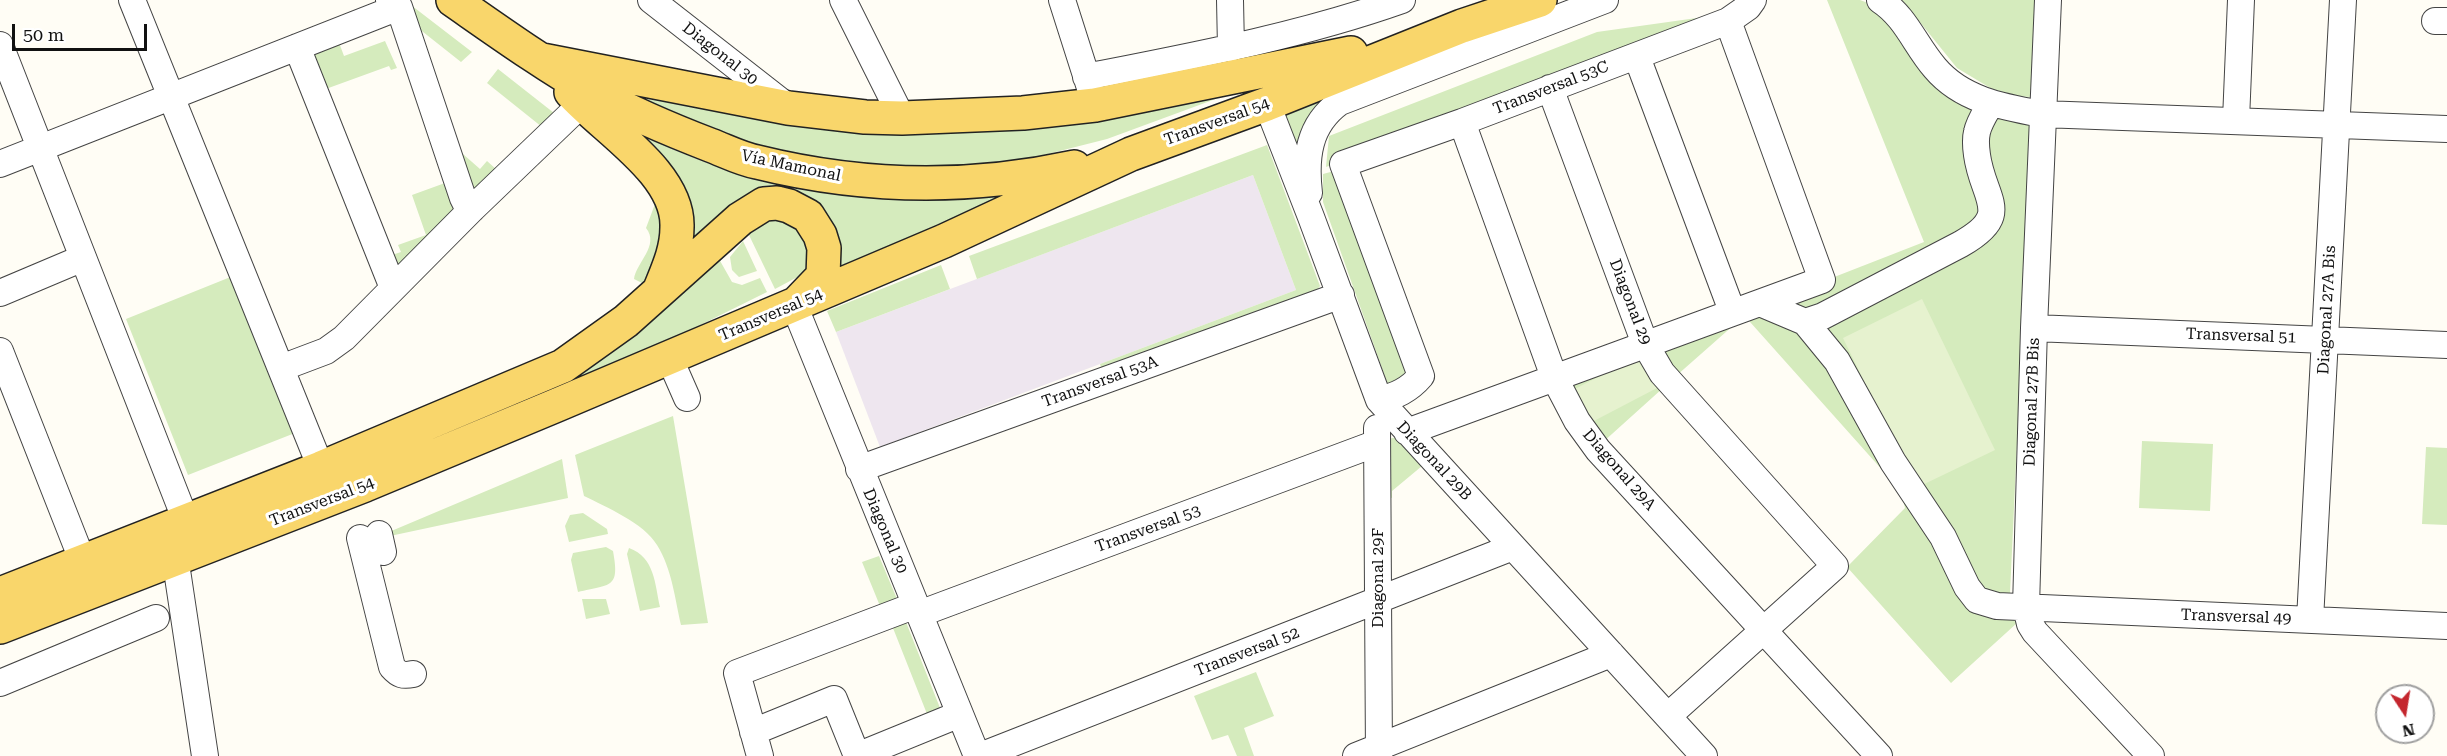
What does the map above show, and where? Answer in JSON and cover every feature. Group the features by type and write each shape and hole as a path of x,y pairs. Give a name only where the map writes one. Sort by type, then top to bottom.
{"main road":[{"name":"Vía Mamonal","path":"453,0 542,60 587,98 643,117 755,162 816,174 906,184 996,181 1131,154"},
{"name":"Transversal 54","path":"0,627 365,485 944,241 1131,154 1266,104 1462,26 1540,0"},
{"path":"542,60 788,108 865,117 1023,114 1091,91 1320,60 1462,26"},
{"path":"587,98 651,169 673,200 678,226 675,253 660,291"},
{"name":"Transversal 54","path":"0,594 321,468 563,366 626,321 740,219 764,204 777,203 789,206 808,216 820,235 824,248 823,276 812,290 794,305"}],"street":[{"path":"132,0 321,468"},
{"name":"Diagonal 30","path":"651,0 788,108"},
{"path":"843,0 902,118"},
{"path":"1062,0 1091,91 1231,48 1355,17 1402,0"},
{"path":"1230,0 1231,48"},
{"path":"1311,217 1306,170 1308,153 1315,130 1331,108 1374,88 1605,0"},
{"name":"Transversal 53C","path":"1379,400 1393,397 1412,387 1421,376 1343,164 1637,57 1728,21 1748,7 1753,0"},
{"path":"1880,0 1901,17 1935,69 1976,99 1991,103 2042,114 2447,129"},
{"name":"Diagonal 27B Bis","path":"2048,0 2034,328 2026,607 2030,624 2042,640 2151,756"},
{"path":"2236,120 2241,0"},
{"name":"Diagonal 27A Bis","path":"2310,620 2343,0"},
{"path":"0,164 297,47 394,4 463,198 467,206 472,209"},
{"path":"1407,432 1732,311 1822,280 1728,21"},
{"path":"0,45 186,521"},
{"path":"297,47 393,288"},
{"path":"1637,57 1732,311"},
{"name":"Diagonal 29","path":"1550,88 1645,344 1662,373 1835,566 1763,630"},
{"path":"281,368 326,351 344,338 472,209 587,98"},
{"path":"1760,303 1805,322 1823,316 1977,235 1987,225 1993,213 1992,203 1979,167 1976,141 1977,130 1991,103"},
{"name":"Diagonal 29B","path":"1266,104 1341,295 1379,400 1704,756"},
{"name":"Diagonal 29A","path":"1462,122 1554,377 1577,421 1598,450 1879,756"},
{"path":"0,293 83,258"},
{"name":"Transversal 53A","path":"860,469 1341,295"},
{"name":"Diagonal 30","path":"794,305 978,756"},
{"name":"Transversal 49","path":"1805,322 1837,361 1893,462 1942,537 1967,587 1977,600 1997,606 2445,628"},
{"name":"Transversal 51","path":"2034,328 2447,345"},
{"path":"0,351 10,403 83,562"},
{"path":"669,357 687,398"},
{"name":"Diagonal 29F","path":"1371,753 1378,601 1379,400"},
{"name":"Transversal 53","path":"756,744 737,673 1377,443"},
{"path":"374,541 392,667 397,674 413,674"},
{"name":"Transversal 52","path":"978,756 1513,547"},
{"path":"175,557 205,756"},
{"path":"0,683 156,618"},
{"path":"1668,716 1763,630"},
{"path":"1371,753 1611,654"},
{"path":"756,744 834,699 857,756 960,714"}],"shaded area":[{"path":"1253,175 1296,290 880,447 836,332"}],"green space":[{"path":"1827,0 1860,0 1868,3 1892,25 1909,50 2032,120 2009,615 2017,623 1951,683 1847,567 1905,508 1901,491 1742,313 1924,242"},
{"path":"1902,0 2038,0 2030,97 1992,89 1957,68"},
{"path":"407,2 472,52 461,62 413,24"},
{"path":"1718,15 1326,167 1329,136 1597,32"},
{"path":"338,40 344,56 385,41 397,68 391,70 389,66 323,90 309,51"},
{"path":"498,69 554,113 542,127 487,83"},
{"path":"1240,90 1107,139 1028,159 998,165 884,168 788,154 744,144 667,113 630,93 745,115"},
{"path":"1345,92 1303,168 1280,116"},
{"path":"606,115 675,150 709,164 747,175 1038,188 836,270 815,203 694,248 681,179"},
{"path":"447,140 480,169 487,161 497,170 476,189 471,188"},
{"path":"1267,145 1320,286 1314,294 1103,373 1100,364 1296,290 1253,175 977,279 969,256"},
{"path":"1338,170 1413,380 1389,388 1323,202 1323,174"},
{"path":"445,183 456,214 397,269 392,255 401,252 398,245 426,235 412,195"},
{"path":"658,196 667,212 650,287 634,279 649,247 650,234 646,228"},
{"path":"781,218 800,229 809,250 805,273 775,289 748,233 770,219"},
{"path":"743,241 757,271 739,277 732,270 730,257"},
{"path":"719,259 732,282 742,285 760,278 767,292 565,392 0,606 526,400 573,377"},
{"path":"941,265 950,289 836,332 827,311"},
{"path":"233,276 295,433 188,475 126,319"},
{"path":"1922,299 1995,450 1916,488 1843,338"},
{"path":"1735,324 1676,376 1657,346"},
{"path":"1640,353 1663,388 1602,443 1567,386"},
{"path":"1640,355 1657,388 1590,423 1573,390"},
{"path":"673,416 708,623 681,625 670,574 657,545 634,523 584,496 575,455"},
{"path":"1396,437 1422,466 1392,491 1392,498 1389,497 1389,439"},
{"path":"2142,441 2213,444 2210,511 2139,508"},
{"path":"2426,447 2447,448 2447,525 2422,524"},
{"path":"562,459 568,498 390,536 389,532"},
{"path":"583,513 607,529 608,534 569,542 565,526 570,515"},
{"path":"606,547 613,551 614,579 605,586 578,592 571,560 573,553"},
{"path":"629,548 638,552 649,565 660,607 640,611 627,554"},
{"path":"879,556 897,599 880,606 862,562"},
{"path":"582,599 606,599 610,614 586,619"},
{"path":"904,617 942,713 929,719 891,623"},
{"path":"1256,672 1274,716 1244,728 1254,756 1237,756 1228,735 1212,740 1194,696"}]}
